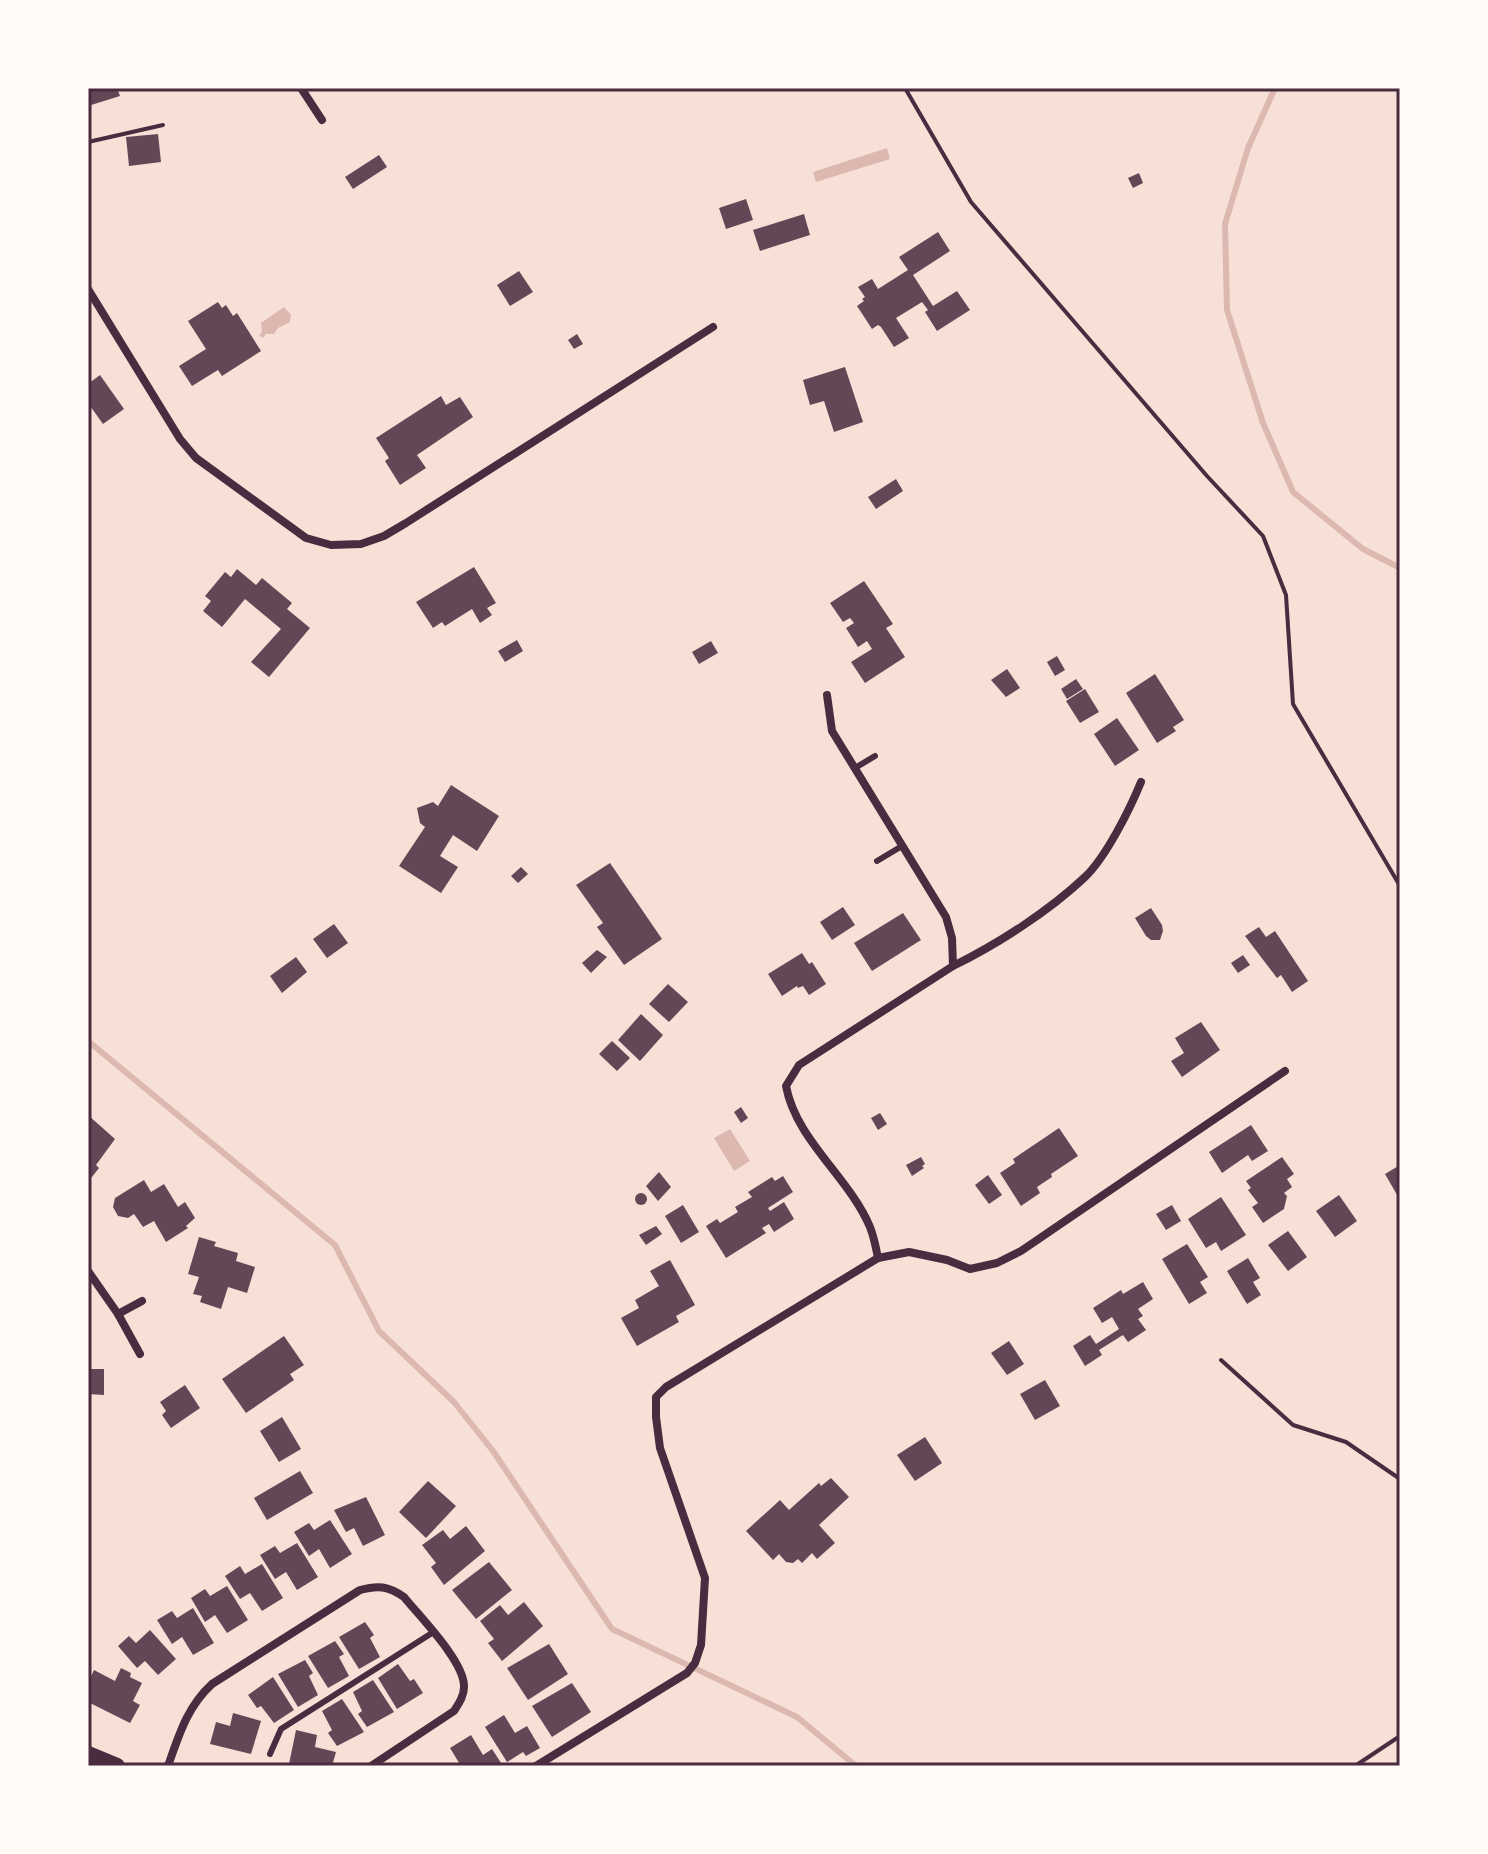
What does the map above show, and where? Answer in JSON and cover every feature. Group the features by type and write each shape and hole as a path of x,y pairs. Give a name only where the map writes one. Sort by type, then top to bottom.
{"main road":[{"path":"88,1754 117,1766"}],"street":[{"path":"301,88 322,120"},
{"path":"88,289 180,439 196,458 306,538 331,545 361,544 384,536 713,327"},
{"path":"827,695 832,731 946,917 952,938 953,966"},
{"path":"878,1258 870,1228 853,1199 790,1109 786,1086 799,1065 953,966 1012,933 1087,875 1129,813 1141,782"},
{"path":"536,1766 687,1673 695,1663 701,1645 705,1578 660,1448 656,1397 684,1375 878,1258 909,1252 947,1260 970,1269 997,1263 1021,1251 1285,1071"},
{"path":"88,1271 118,1314 140,1354"},
{"path":"118,1314 142,1301"},
{"path":"168,1766 187,1712 196,1698 212,1684 360,1590 377,1585 404,1597 457,1665 464,1688 462,1699 454,1711 371,1766"}],"lane":[{"path":"855,768 875,756"},
{"path":"877,861 902,846"},
{"path":"270,1754 281,1729 432,1633"}],"path":[{"path":"905,88 971,202 1207,476 1263,536 1286,595 1293,704 1400,886"},
{"path":"88,142 163,125"},
{"path":"1221,1360 1293,1425 1346,1442 1400,1479"},
{"path":"1355,1766 1400,1736"}],"shaded area":[{"path":"887,148 890,159 816,182 813,172"},
{"path":"284,307 291,315 290,322 274,334 266,334 263,338 259,335 262,332 261,323"},
{"path":"730,1129 750,1161 734,1171 714,1138"}],"building":[{"path":"88,88 117,88 120,96 88,106"},
{"path":"158,134 161,162 129,166 126,137"},
{"path":"379,155 387,167 353,189 345,177"},
{"path":"1139,173 1143,183 1133,188 1128,178"},
{"path":"746,199 753,220 726,229 719,208"},
{"path":"804,214 810,235 760,251 753,230"},
{"path":"938,232 950,251 913,275 933,306 957,291 970,310 937,331 922,302 896,318 909,338 894,347 881,327 878,325 872,329 857,306 865,297 858,287 872,279 878,289 908,270 899,257"},
{"path":"519,271 533,292 510,306 497,285"},
{"path":"218,302 222,308 226,305 233,316 237,313 261,351 222,376 218,370 192,386 179,366 206,349 188,321"},
{"path":"577,334 583,344 574,349 568,340"},
{"path":"845,367 863,422 834,432 824,401 810,405 803,380"},
{"path":"100,375 124,409 103,424 88,403 88,384"},
{"path":"441,396 446,405 460,397 473,417 417,455 426,468 400,485 385,461 389,458 376,438"},
{"path":"896,479 903,491 876,509 868,497"},
{"path":"474,567 496,603 487,608 492,615 480,623 472,609 445,626 442,622 433,628 416,602"},
{"path":"237,569 256,585 262,578 292,603 287,609 310,628 269,677 251,662 281,629 245,599 222,627 203,611 211,601 205,596 225,572 231,577"},
{"path":"864,581 893,624 886,628 905,657 865,683 851,662 872,649 867,641 858,647 846,628 854,623 850,618 843,622 830,603"},
{"path":"517,640 523,651 505,662 498,651"},
{"path":"711,641 718,653 699,664 692,652"},
{"path":"1057,656 1065,670 1055,676 1047,662"},
{"path":"1007,669 1020,688 1006,697 991,680"},
{"path":"1155,674 1184,720 1173,727 1176,731 1157,743 1126,693"},
{"path":"1076,679 1083,689 1067,699 1061,689"},
{"path":"1085,689 1099,712 1080,723 1066,701"},
{"path":"1117,718 1139,750 1115,766 1094,734"},
{"path":"451,785 499,816 477,851 453,835 440,856 458,867 441,893 399,866 425,827 420,823 417,808 433,802 438,806"},
{"path":"610,863 662,939 624,965 597,927 603,923 576,885"},
{"path":"521,867 528,874 518,883 511,876"},
{"path":"843,907 855,925 832,940 820,922"},
{"path":"1151,908 1162,925 1160,940 1151,940 1146,936 1135,918"},
{"path":"903,913 921,940 872,971 854,943"},
{"path":"334,924 348,943 327,958 313,939"},
{"path":"1259,927 1266,937 1275,931 1308,981 1292,992 1281,975 1277,978 1245,936"},
{"path":"597,950 607,957 591,973 582,963"},
{"path":"802,953 826,984 809,995 803,986 797,986 782,996 768,974"},
{"path":"1243,955 1250,965 1238,973 1231,963"},
{"path":"296,957 307,972 282,993 270,976"},
{"path":"668,984 688,1002 669,1022 649,1004"},
{"path":"641,1014 663,1035 640,1061 618,1040"},
{"path":"1201,1022 1220,1050 1182,1077 1171,1061 1184,1053 1175,1038"},
{"path":"612,1041 630,1058 617,1071 599,1054"},
{"path":"741,1107 748,1118 741,1123 734,1112"},
{"path":"880,1113 887,1124 878,1130 871,1118"},
{"path":"88,1115 115,1139 88,1182"},
{"path":"1251,1125 1268,1151 1252,1161 1248,1155 1222,1173 1209,1152"},
{"path":"1059,1128 1078,1156 1051,1174 1052,1177 1037,1187 1040,1193 1021,1206 1000,1173 1015,1163 1013,1159"},
{"path":"921,1157 924,1168 912,1176 906,1165"},
{"path":"1282,1157 1294,1174 1287,1179 1292,1187 1284,1193 1287,1196 1284,1209 1263,1223 1252,1207 1258,1203 1248,1190 1251,1188 1246,1181"},
{"path":"1400,1165 1400,1200 1385,1174"},
{"path":"659,1172 671,1187 658,1201 646,1186"},
{"path":"988,1175 1002,1195 989,1204 975,1185"},
{"path":"783,1176 793,1192 768,1208 770,1211 784,1202 794,1219 774,1232 769,1224 762,1228 766,1233 726,1258 706,1226 717,1219 720,1223 738,1212 735,1207 752,1197 748,1192 772,1177 775,1181"},
{"path":"144,1180 151,1192 164,1184 178,1207 185,1202 195,1218 186,1226 188,1228 166,1242 154,1221 143,1227 134,1214 128,1218 118,1216 113,1207 115,1198"},
{"path":"641,1193 647,1199 641,1205 635,1199"},
{"path":"1339,1195 1357,1221 1335,1237 1316,1211"},
{"path":"1221,1197 1246,1235 1221,1251 1216,1242 1206,1248 1188,1219"},
{"path":"683,1205 699,1232 681,1243 665,1216"},
{"path":"1172,1205 1181,1221 1166,1230 1156,1214"},
{"path":"656,1226 662,1234 646,1245 639,1235"},
{"path":"1288,1231 1307,1257 1288,1271 1268,1245"},
{"path":"199,1237 216,1242 214,1246 238,1253 236,1261 255,1267 247,1293 228,1287 221,1309 200,1302 202,1296 193,1294 199,1277 188,1274"},
{"path":"1187,1244 1208,1277 1200,1282 1207,1293 1189,1304 1162,1259"},
{"path":"1248,1258 1260,1278 1253,1282 1261,1295 1247,1304 1227,1271"},
{"path":"670,1260 695,1305 676,1316 679,1322 637,1346 621,1318 639,1308 635,1300 659,1286 650,1271"},
{"path":"1143,1282 1153,1299 1138,1309 1143,1316 1138,1319 1146,1330 1128,1342 1123,1335 1099,1350 1102,1355 1085,1366 1073,1346 1090,1335 1096,1344 1119,1329 1112,1317 1102,1323 1093,1308 1121,1290 1123,1294"},
{"path":"284,1336 304,1365 290,1374 294,1380 246,1413 222,1379"},
{"path":"1009,1341 1024,1364 1007,1375 991,1353"},
{"path":"88,1369 104,1369 104,1395 88,1394"},
{"path":"1045,1380 1060,1406 1035,1420 1020,1394"},
{"path":"185,1385 200,1408 171,1428 162,1415 166,1411 160,1402"},
{"path":"282,1417 301,1449 279,1462 260,1431"},
{"path":"925,1437 942,1463 915,1481 897,1455"},
{"path":"300,1471 313,1493 267,1520 254,1498"},
{"path":"831,1478 849,1497 819,1525 835,1543 817,1559 812,1553 802,1563 798,1559 793,1563 786,1562 779,1554 773,1560 746,1531 780,1500 789,1510 819,1483 821,1486"},
{"path":"428,1481 456,1506 426,1538 399,1512"},
{"path":"366,1497 385,1535 363,1546 354,1528 346,1532 334,1510"},
{"path":"330,1520 352,1554 330,1568 319,1549 309,1556 294,1532 309,1523 314,1530"},
{"path":"466,1526 485,1551 444,1585 431,1567 436,1563 422,1545 443,1530 450,1539"},
{"path":"297,1543 318,1577 297,1590 286,1572 275,1579 260,1555 275,1546 280,1553"},
{"path":"489,1562 512,1590 476,1619 452,1590"},
{"path":"262,1564 283,1598 262,1611 250,1593 240,1599 225,1576 240,1566 245,1574"},
{"path":"227,1586 248,1620 227,1633 215,1615 205,1622 191,1598 205,1589 210,1596"},
{"path":"524,1602 543,1626 502,1661 488,1643 494,1639 480,1621 500,1605 508,1615"},
{"path":"193,1608 214,1643 193,1655 182,1637 172,1644 157,1620 172,1611 177,1618"},
{"path":"365,1622 374,1635 370,1638 380,1657 359,1669 339,1637"},
{"path":"150,1630 176,1659 158,1675 145,1661 137,1668 118,1646 129,1636 136,1643"},
{"path":"335,1641 344,1654 339,1657 349,1676 328,1688 308,1656"},
{"path":"549,1644 568,1674 528,1700 507,1668"},
{"path":"305,1660 313,1673 309,1676 318,1695 298,1707 278,1674"},
{"path":"398,1664 423,1693 397,1709 378,1678"},
{"path":"121,1668 142,1683 133,1701 140,1705 130,1723 88,1702 88,1683 94,1670 115,1681"},
{"path":"273,1677 294,1710 274,1723 248,1695"},
{"path":"373,1680 394,1712 367,1727 358,1714 362,1711 353,1692"},
{"path":"572,1683 591,1712 552,1737 532,1706"},
{"path":"342,1699 364,1732 337,1746 328,1733 332,1730 322,1711"},
{"path":"233,1713 261,1721 251,1754 210,1744 216,1722 230,1726"},
{"path":"504,1715 515,1733 527,1726 540,1748 526,1756 523,1752 507,1762 485,1727"},
{"path":"296,1730 317,1735 315,1747 336,1752 332,1766 289,1764"},
{"path":"471,1735 483,1755 492,1749 503,1766 461,1766 450,1748"}],"waterway":[{"path":"1275,88 1248,148 1225,224 1227,310 1263,423 1293,492 1363,549 1400,568"},
{"path":"88,1041 335,1245 379,1331 454,1402 493,1451 612,1629 797,1717 856,1766"}]}
